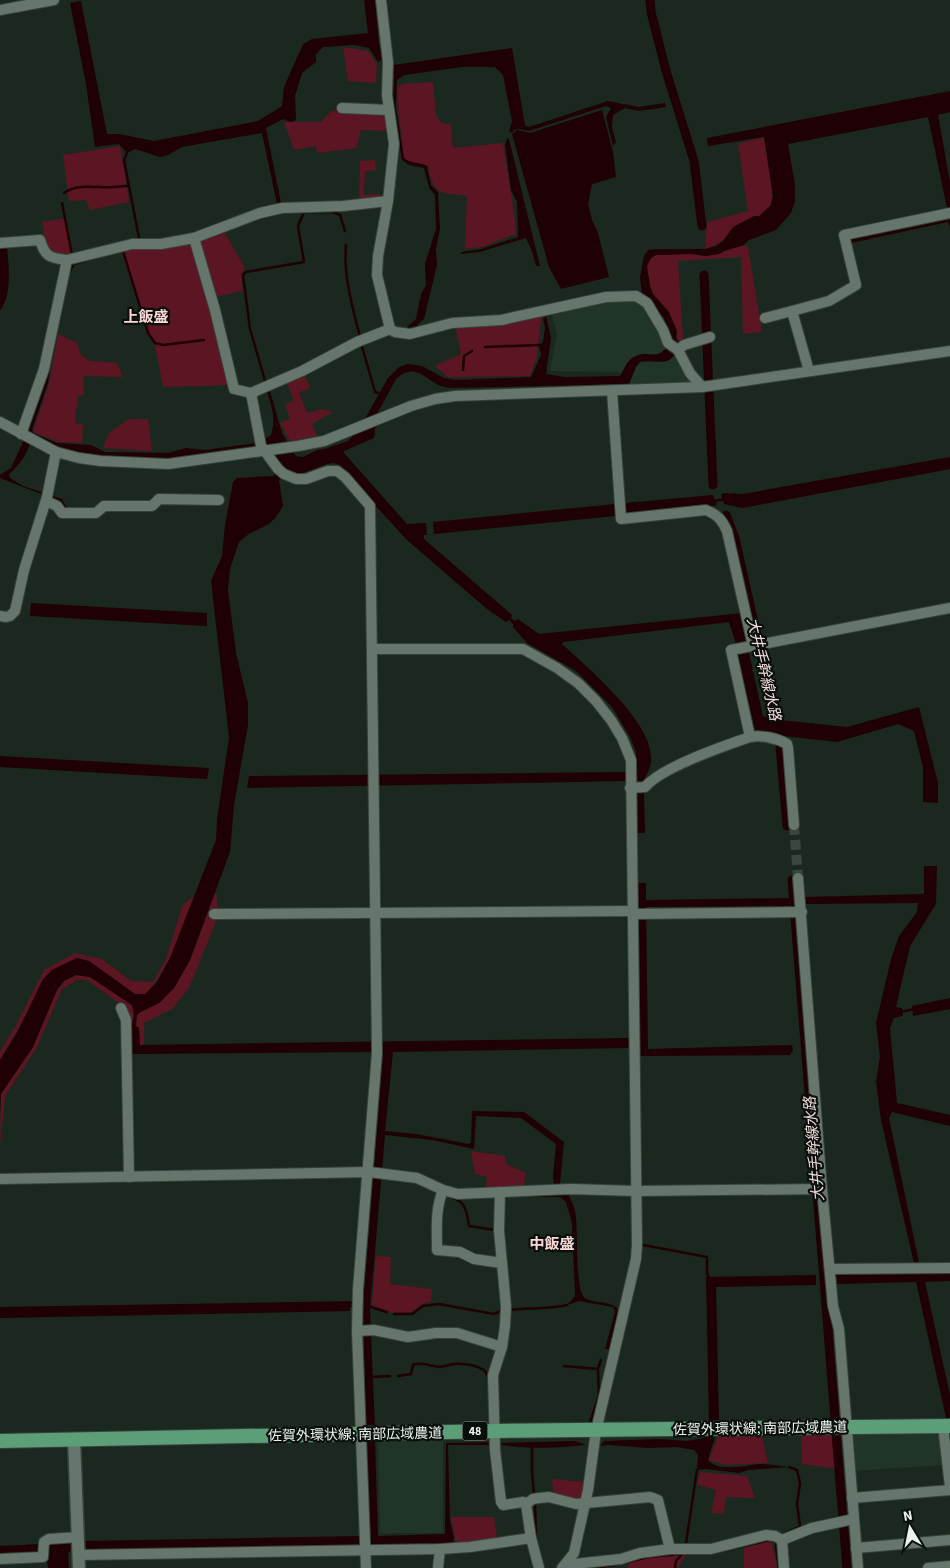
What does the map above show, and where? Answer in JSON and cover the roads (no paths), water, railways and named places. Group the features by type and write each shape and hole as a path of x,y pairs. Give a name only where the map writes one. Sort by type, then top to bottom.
{"main road":[{"name":"佐賀外環状線; 南部広域農道","path":"0,1441 496,1431 946,1426"}],"street":[{"path":"0,10 54,0"},
{"path":"381,0 388,66 389,110 394,144 377,275 390,329 395,332 410,334 452,322 501,320 606,297 636,296 647,304 668,343 678,350 690,373 702,387"},
{"path":"342,108 389,110"},
{"path":"0,243 40,240 44,251 53,258 68,260 132,244 160,244 194,238 260,213 282,208 343,206 388,201"},
{"path":"765,318 829,301 856,285 844,235 948,213"},
{"path":"194,238 215,310 234,389 251,393 390,329"},
{"path":"27,437 68,260"},
{"path":"792,311 809,371"},
{"path":"678,350 684,345 706,338"},
{"path":"0,422 56,452 79,458 101,461 168,464 261,446 298,446 324,441 380,418 434,399 456,396 702,387 950,351"},
{"path":"612,391 621,519 706,510 717,515 727,531 758,645"},
{"path":"251,393 261,446 281,471 296,479 306,479 328,471 337,471 345,477 370,506 377,1053 369,1172 358,1289 357,1331 366,1568"},
{"path":"0,616 10,616 15,611 24,570 46,497 56,452"},
{"path":"46,497 62,513 96,514 104,506 152,506 159,499 219,500"},
{"path":"750,737 731,650 950,608"},
{"path":"372,649 523,649 557,668 578,683 611,720 622,738 630,760 637,913 636,1259 596,1430 585,1503 574,1553 564,1566"},
{"path":"630,788 645,787 654,778 712,750 750,737 756,736 780,740 787,744 788,748 794,825"},
{"path":"798,878 798,913 817,1189 830,1269 833,1306 839,1329 852,1498 846,1520 856,1548 858,1568"},
{"path":"214,914 798,913"},
{"path":"121,1008 126,1020 129,1177"},
{"path":"0,1179 369,1172 417,1178 443,1190 458,1194 571,1189 636,1191 817,1189"},
{"path":"443,1190 436,1216 437,1250 460,1252 474,1259 502,1263"},
{"path":"500,1192 499,1231 506,1326 502,1348 493,1375 496,1431 495,1450 501,1502 503,1505 523,1502 526,1504"},
{"path":"830,1269 950,1268"},
{"path":"357,1331 374,1330 408,1337 436,1333 457,1333 502,1348"},
{"path":"852,1498 950,1488 946,1426"},
{"path":"74,1439 79,1562 440,1549 479,1546 531,1538"},
{"path":"526,1504 533,1499 550,1497 576,1504 650,1497 658,1500 670,1549"},
{"path":"526,1504 531,1538 539,1568"},
{"path":"782,1540 812,1528 846,1520"},
{"path":"564,1566 621,1559 640,1553 670,1549 711,1549 766,1535 775,1536 782,1540"},
{"path":"44,1568 44,1542 49,1539 78,1537"},
{"path":"782,1540 784,1568"},
{"path":"856,1548 950,1540"},
{"path":"438,1568 440,1549"},
{"path":"0,1559 43,1557"},
{"path":"928,1568 950,1566"}],"waterway":[{"path":"650,0 651,12 666,71 694,161 702,226"},
{"path":"127,153 124,160 139,238"},
{"path":"64,193 82,187 128,186"},
{"path":"62,203 72,255"},
{"path":"304,212 333,212 340,215 345,231"},
{"path":"266,384 250,329 243,275 246,272 304,262 298,226 304,212"},
{"path":"346,245 347,280 360,337"},
{"path":"123,251 148,333 155,343 163,345 204,340"},
{"path":"70,271 74,264 90,259"},
{"name":"大井手幹線水路","path":"704,275 713,485"},
{"path":"361,343 375,392 378,393"},
{"path":"485,347 539,345"},
{"path":"463,370 464,356 472,351"},
{"name":"大井手幹線水路","path":"714,501 725,499"},
{"name":"大井手幹線水路","path":"726,515 735,538 779,735 787,826"},
{"name":"大井手幹線水路","path":"792,880 835,1418"},
{"path":"900,1012 914,1009"},
{"path":"453,1198 463,1205 469,1226 495,1230"},
{"path":"643,1245 707,1257 707,1274 710,1279"},
{"path":"394,1314 412,1314 423,1306 439,1304 494,1314 501,1311"},
{"path":"510,1310 567,1305"},
{"path":"367,1306 387,1312"},
{"path":"590,1422 599,1396 598,1369 601,1360"},
{"path":"398,1376 411,1374 413,1365 420,1364 441,1367 453,1364 468,1364 482,1369 488,1376"},
{"path":"564,1366 598,1369"},
{"path":"372,1377 390,1376"},
{"name":"大井手幹線水路","path":"836,1433 847,1568"},
{"path":"532,1445 534,1494"},
{"path":"784,1534 800,1526 797,1504 800,1483 797,1470 789,1467"},
{"path":"686,1543 697,1470"},
{"path":"535,1502 536,1539"},
{"path":"717,1552 770,1540"},
{"path":"775,1541 777,1541 779,1568"},
{"path":"675,1568 676,1561 683,1553"},
{"path":"623,1563 649,1557 679,1554"},
{"path":"592,1568 615,1565"}],"tunnel":[{"path":"794,825 798,878"}],"district":[{"name":"上飯盛","path":"146,317"},
{"name":"中飯盛","path":"552,1244"}]}
